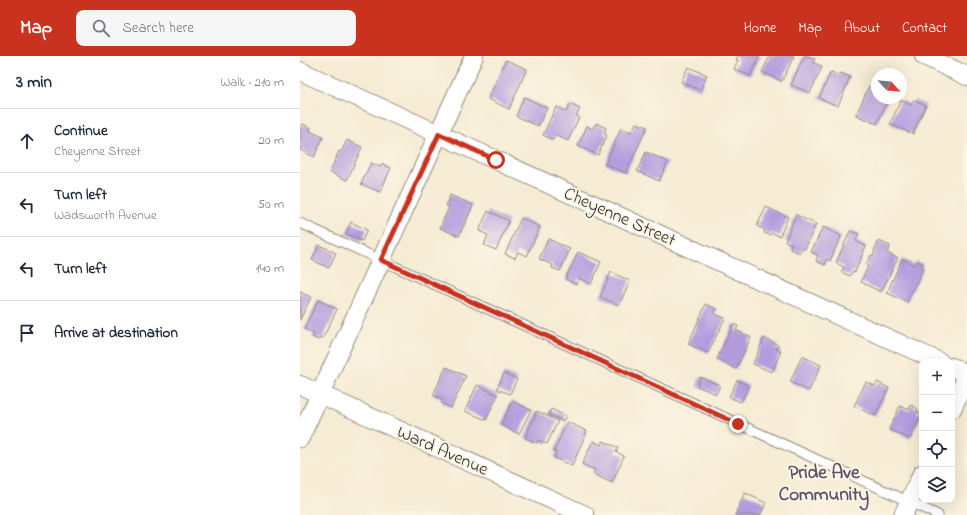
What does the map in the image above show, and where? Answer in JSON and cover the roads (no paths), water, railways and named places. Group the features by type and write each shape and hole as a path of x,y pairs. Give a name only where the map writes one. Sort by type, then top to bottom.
{"street":[{"path":"300,438 474,56"},
{"path":"924,56 967,76"},
{"name":"Cheyenne Street","path":"300,71 933,359"},
{"path":"955,369 967,375 955,401"},
{"name":"Ward Avenue","path":"300,385 585,515"},
{"path":"906,508 919,480"}],"lane":[{"path":"300,223 906,508 938,515"}],"district":[{"name":"Pride Ave Community","path":"824,482"}]}
